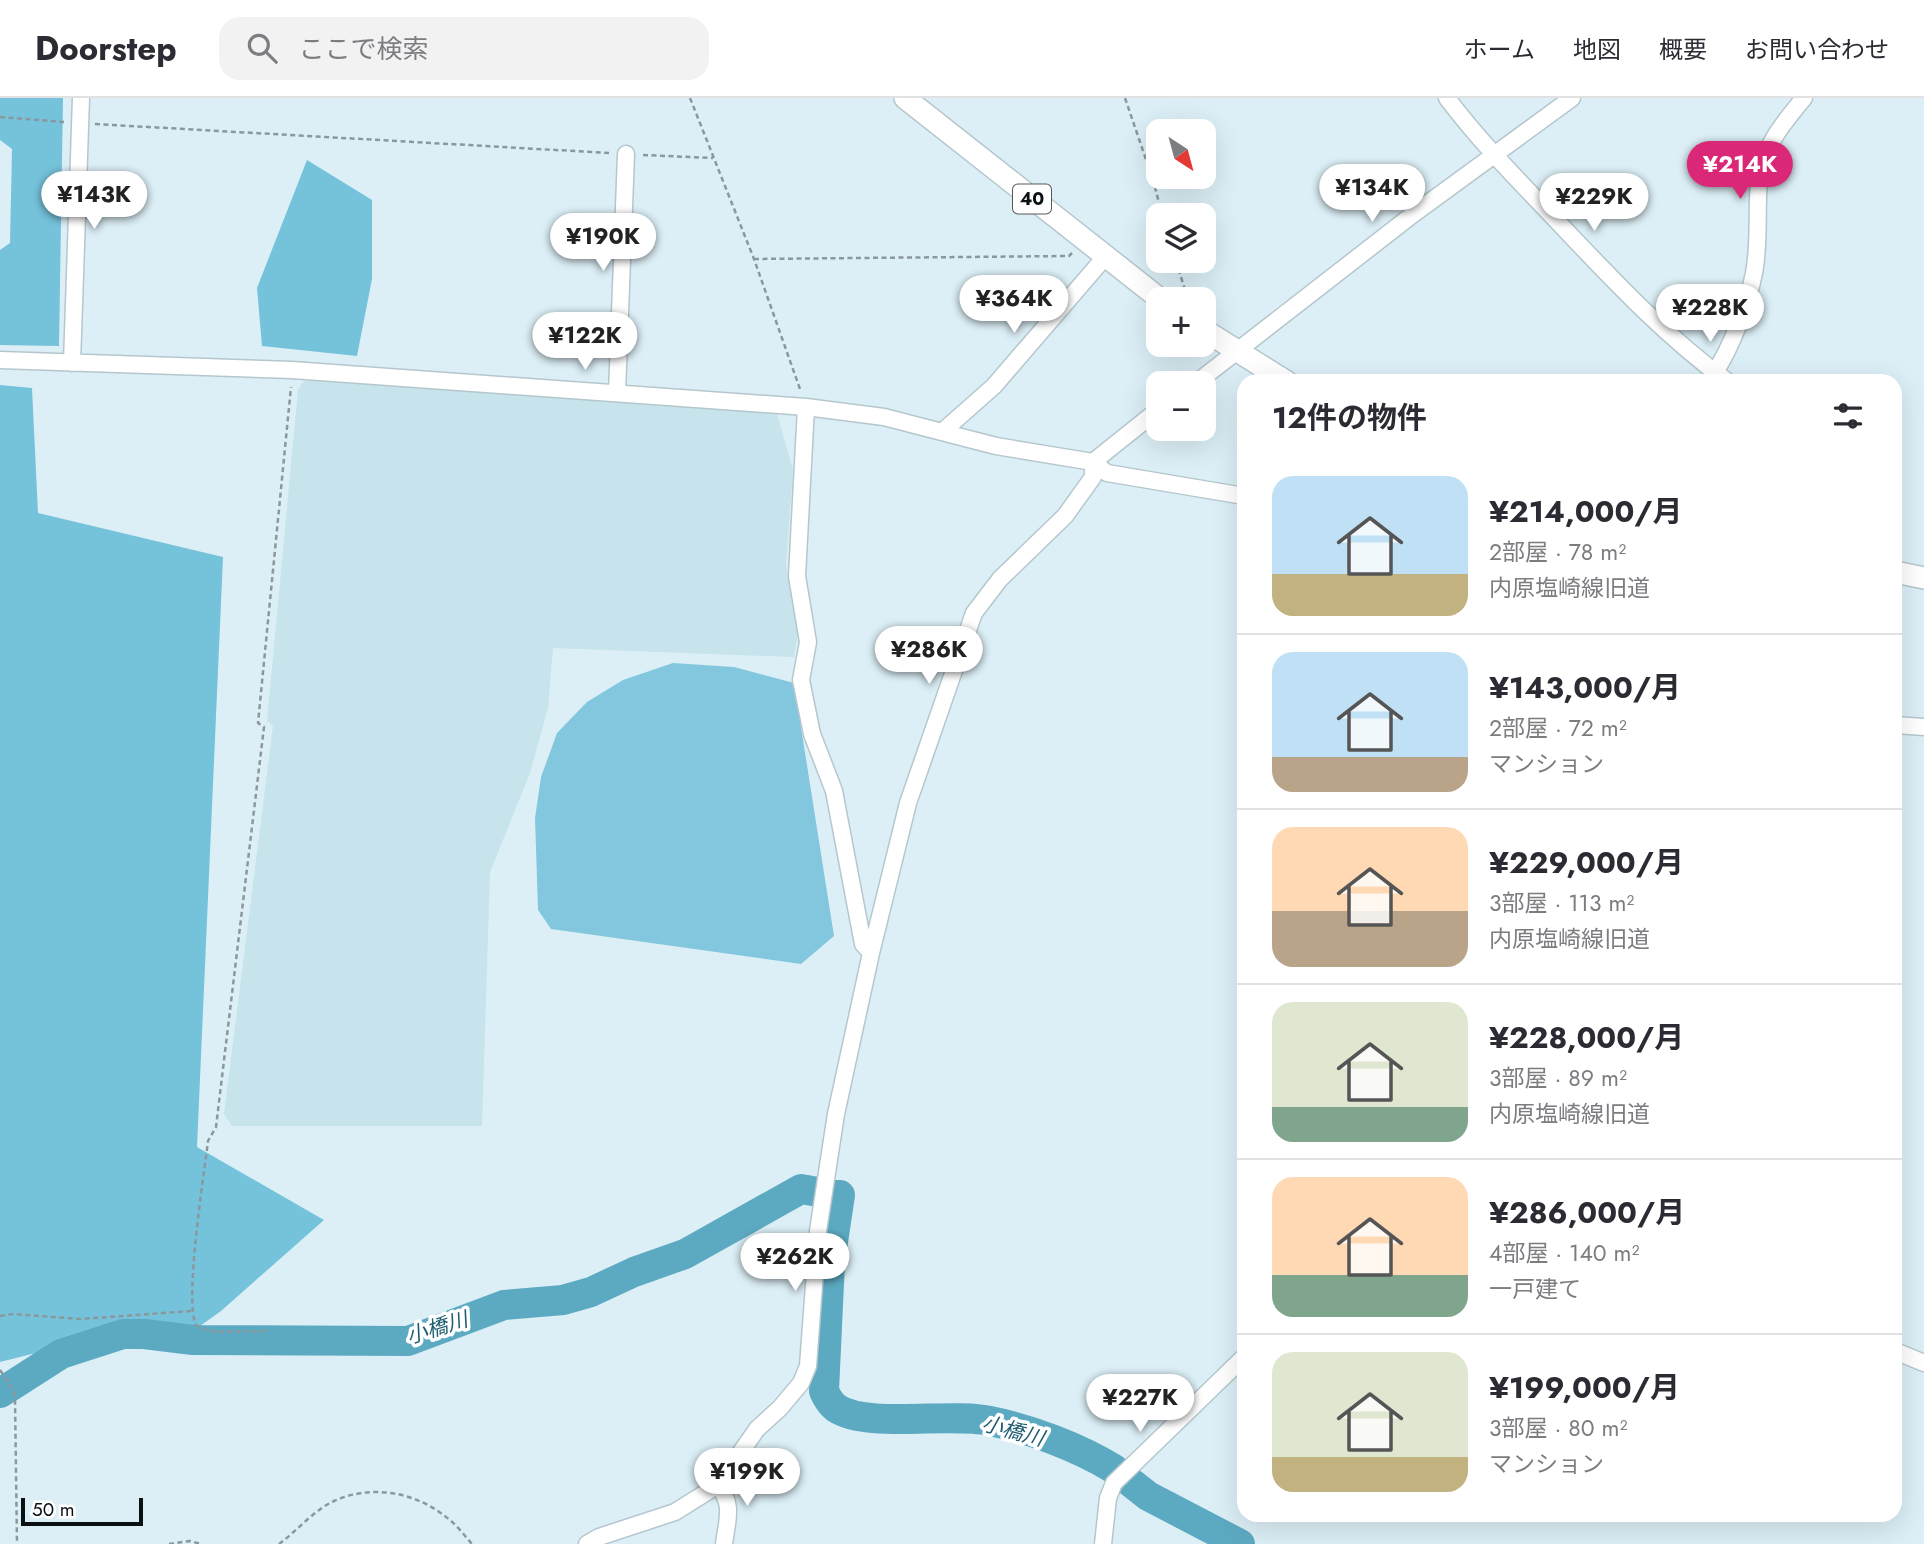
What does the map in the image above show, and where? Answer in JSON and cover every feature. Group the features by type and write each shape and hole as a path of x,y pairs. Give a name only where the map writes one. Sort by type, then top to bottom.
{"main road":[{"name":"40","path":"905,98 1146,288"},
{"path":"1216,338 1274,374"},
{"path":"1902,573 1924,578"}],"street":[{"path":"72,363 80,98"},
{"path":"1447,98 1495,154 1617,285 1656,323 1718,374"},
{"path":"1212,371 1412,215 1572,98"},
{"path":"1723,374 1754,273 1759,179 1779,128 1804,98"},
{"path":"617,393 626,154"},
{"path":"942,432 994,386 1105,257"},
{"path":"0,360 292,370 806,407 884,417 996,446 1093,462 1107,473 1237,495"},
{"path":"806,407 797,576 808,642 801,680 812,734 834,790 863,944 871,953"},
{"path":"1093,462 1146,420"},
{"path":"587,1544 599,1537 675,1512 718,1485 757,1429 780,1408 801,1383 808,1366 818,1231 836,1114 871,953 908,803 974,613 1000,579 1065,516 1093,477 1093,462"},
{"path":"1902,725 1924,727"},
{"path":"1902,1354 1924,1363"},
{"path":"1103,1544 1108,1497 1114,1483 1237,1364"},
{"path":"718,1485 726,1495 729,1506 724,1544"}],"path":[{"path":"690,98 754,259 806,407"},
{"path":"1125,98 1159,203"},
{"path":"0,117 713,159"},
{"path":"754,259 1069,256 1084,240"},
{"path":"266,1331 205,1330 196,1325 191,1311 208,1141 216,1128 264,727 257,723 292,370"},
{"path":"0,1316 13,1314 81,1319 191,1311"},
{"path":"0,1370 14,1391 17,1544"},
{"path":"279,1544 332,1502 352,1495 389,1492 411,1496 430,1505 448,1518 472,1544"},
{"path":"169,1544 190,1541 201,1544"}],"shaded area":[{"path":"0,98 63,98 59,346 0,345 0,250 10,243 12,149 0,140"},
{"path":"307,160 372,200 372,279 357,356 262,346 257,288"},
{"path":"311,379 776,410 793,470 786,565 798,633 794,657 553,648 548,708 530,773 490,872 482,1126 232,1126 224,1114 273,726 267,721 298,390 303,382"},
{"path":"0,385 32,388 38,513 223,557 197,1147 324,1220 221,1311 200,1326 84,1341 0,1362"},
{"path":"673,663 734,667 794,683 834,936 801,964 551,929 538,910 535,818 541,777 557,733 587,702 623,680"}],"waterway":[{"name":"小橋川","path":"0,1393 61,1354 123,1334 193,1340 408,1341 504,1305 563,1300 591,1292 634,1272 685,1254 801,1189 818,1192"},
{"name":"小橋川","path":"836,1195 840,1195 830,1262 824,1391 836,1408 868,1418 954,1418 990,1421 1054,1440 1114,1469"},
{"name":"小橋川","path":"1129,1481 1148,1496 1240,1544"}]}
